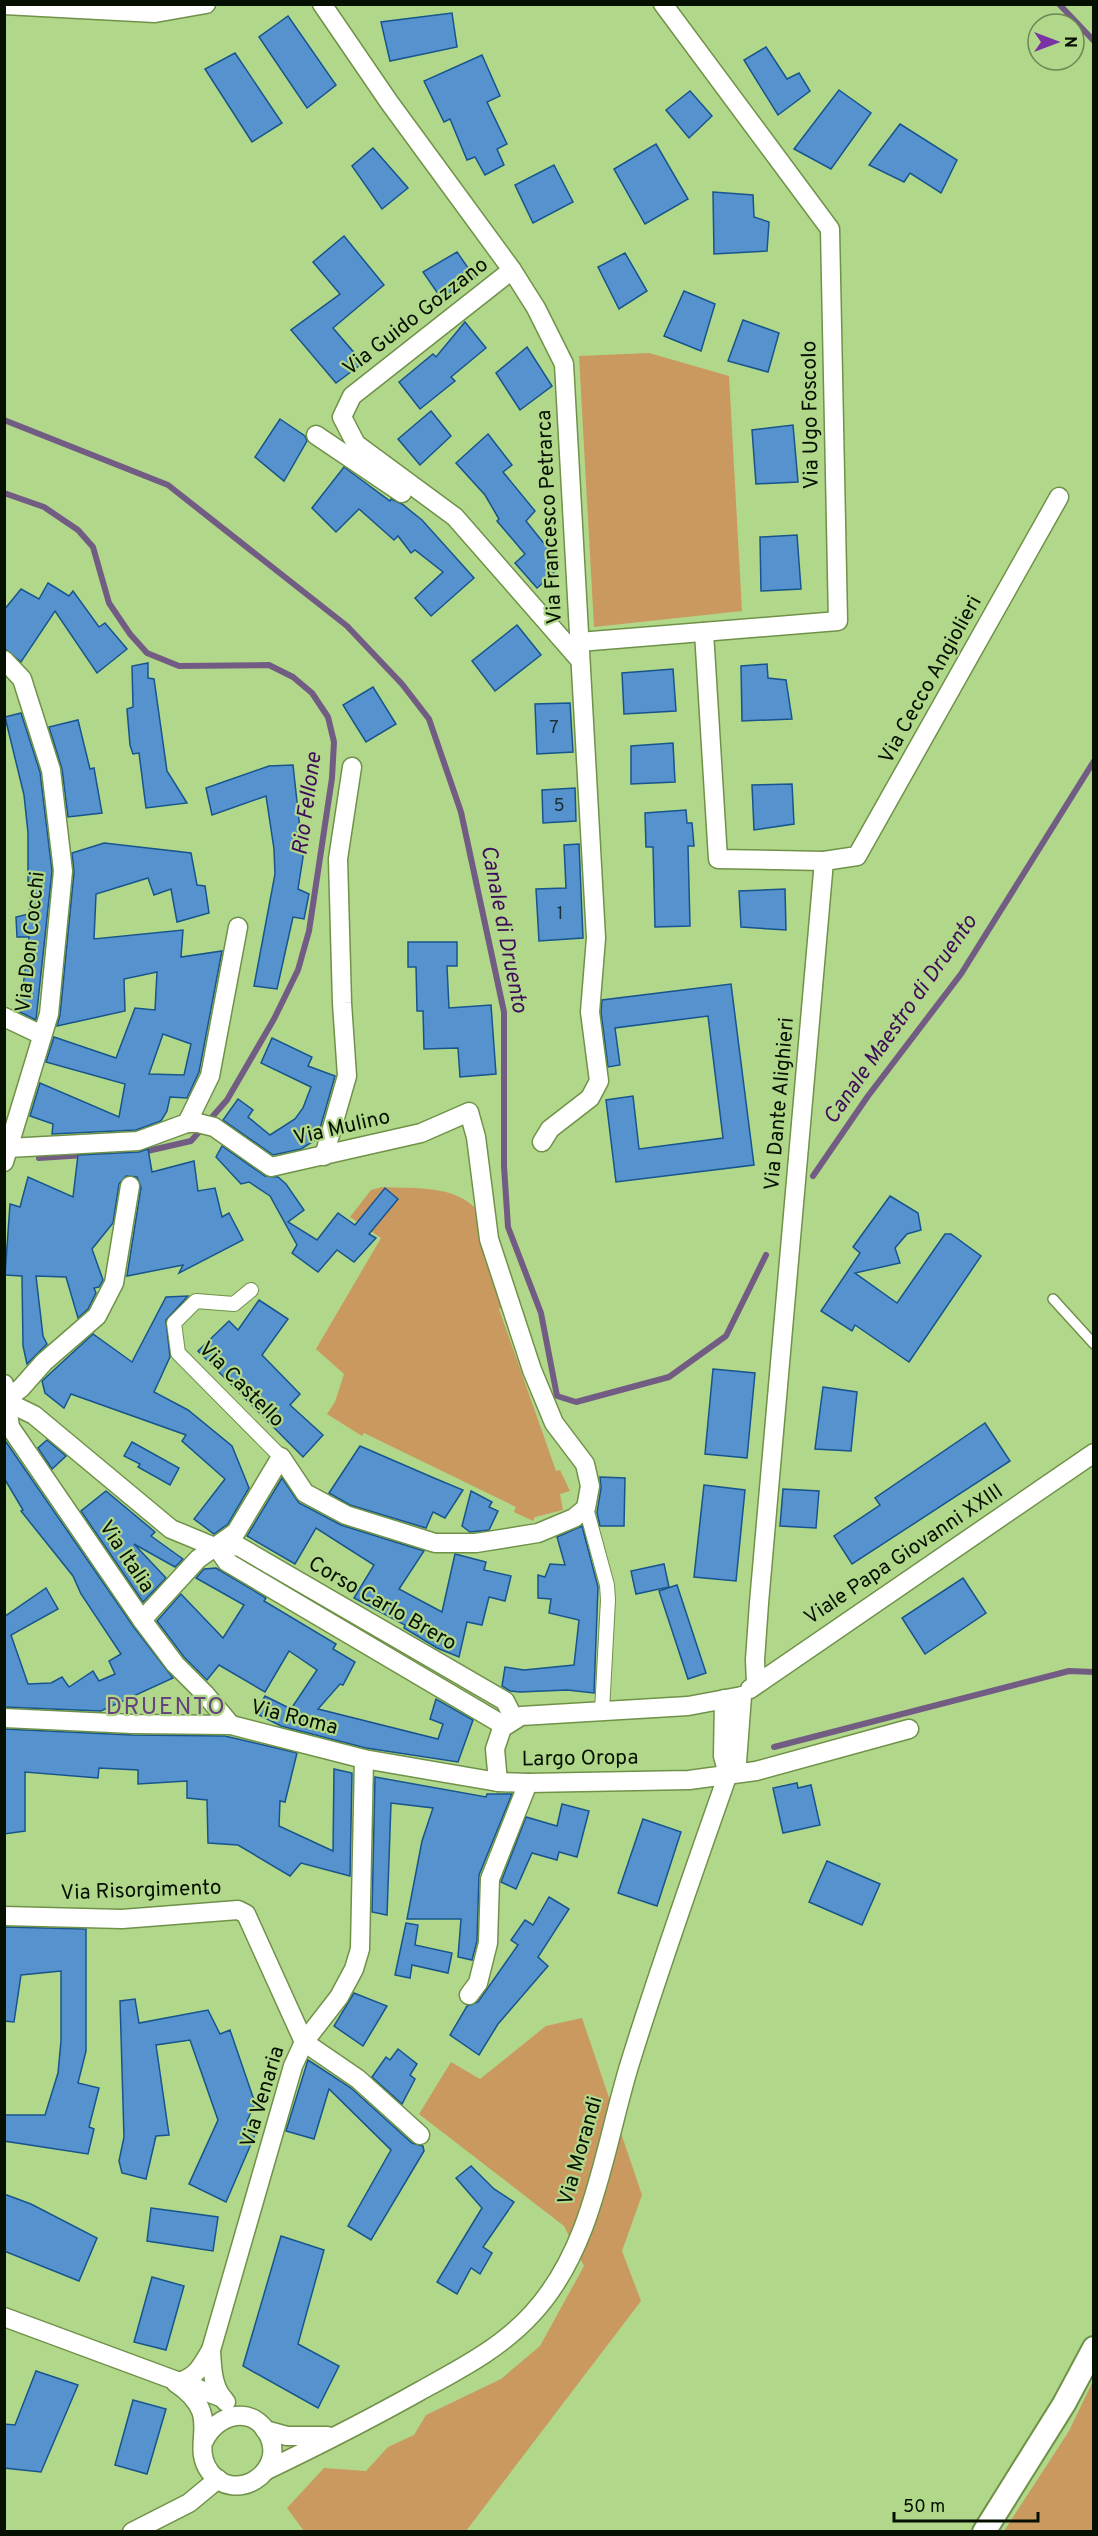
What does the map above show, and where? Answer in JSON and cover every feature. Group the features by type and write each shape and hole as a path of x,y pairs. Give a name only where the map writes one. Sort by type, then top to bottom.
{"street":[{"path":"4,5 155,13 206,4"},
{"name":"Via Francesco Petrarca","path":"322,4 388,102 512,270 536,308 564,364 596,938 590,1012 599,1081 590,1098 550,1129 542,1142"},
{"name":"Via Ugo Foscolo","path":"580,659 704,632 838,621 830,229 663,4"},
{"name":"Via Guido Gozzano","path":"512,270 352,396 342,417 356,444 455,517 580,659"},
{"path":"316,435 446,525 580,659"},
{"name":"Via Cecco Angiolieri","path":"824,861 857,856 1059,497"},
{"path":"704,632 718,859 824,861"},
{"name":"Via Don Cocchi","path":"4,660 22,680 51,770 63,871 48,1014 6,1155"},
{"path":"324,1156 347,1076 342,1003 338,859 352,767"},
{"name":"Via Dante Alighieri","path":"756,1683 759,1592 824,861"},
{"path":"6,1155 138,1141 200,1124 237,927"},
{"path":"4,1017 42,1035"},
{"name":"Via Mulino","path":"200,1124 271,1167 421,1133 469,1112 476,1137 489,1239 532,1370 554,1423 585,1464 590,1486 586,1508"},
{"path":"5,1395 97,1316 114,1283 130,1186"},
{"name":"Via Castello","path":"142,1620 198,1559 217,1548 236,1532 280,1456 178,1353 174,1323 196,1301 234,1304 251,1290"},
{"name":"Corso Carlo Brero","path":"5,1395 34,1415 171,1529 217,1548 237,1546 505,1701 508,1724"},
{"name":"Via Italia","path":"5,1395 10,1427 142,1620 175,1664 205,1694 231,1725"},
{"name":"Viale Papa Giovanni XXIII","path":"733,1698 1094,1453"},
{"path":"280,1456 305,1492 346,1515 435,1543 476,1544 538,1533 574,1518 586,1508 608,1593 602,1711"},
{"path":"728,1774 737,1762 733,1698"},
{"name":"Largo Oropa","path":"733,1698 688,1706 521,1716 508,1724 495,1749 498,1782 528,1784 689,1780 756,1771 909,1729"},
{"name":"Via Roma","path":"4,1718 231,1725 364,1759 498,1782"},
{"name":"Via Venaria","path":"176,2383 190,2379 198,2371 210,2350 293,2066 304,2042 339,1997 354,1969 360,1949 364,1759"},
{"name":"Via Morandi","path":"218,2479 230,2485 244,2485 255,2481 267,2470 339,2436 467,2365 500,2345 533,2314 568,2264 596,2189 629,2065 667,1945 728,1774"},
{"path":"469,1995 478,1983 488,1943 490,1879 528,1784"},
{"name":"Via Risorgimento","path":"4,1916 122,1919 238,1910 246,1914 304,2042"},
{"path":"304,2042 358,2079 420,2135"},
{"path":"4,2317 176,2383 223,2398"},
{"path":"984,2532 1064,2404 1094,2348"},
{"name":"Via Venaria","path":"210,2350 212,2375 223,2398 243,2416"},
{"path":"132,2532 166,2523 218,2479 205,2463 202,2412 193,2394 176,2383"},
{"path":"204,2441 218,2422 228,2417 243,2416"},
{"name":"Via Morandi","path":"243,2416 253,2419 266,2430 287,2436 305,2438 339,2436"},
{"path":"266,2430 272,2447 272,2459 267,2470"}],"lane":[{"path":"1053,1299 1094,1344"}],"shaded area":[{"path":"649,353 729,376 742,611 594,627 579,356"},
{"path":"382,1187 421,1188 448,1193 460,1197 480,1213 503,1307 499,1309 556,1471 560,1470 570,1491 560,1494 563,1510 535,1517 533,1521 514,1512 516,1507 364,1433 362,1436 327,1414 335,1402 344,1374 316,1349 381,1238 350,1217 371,1190"},
{"path":"582,2018 642,2195 622,2251 641,2301 466,2531 304,2531 287,2508 324,2468 366,2471 388,2447 414,2435 426,2415 501,2379 540,2346 584,2266 564,2226 419,2114 451,2062 480,2079 546,2026"},
{"path":"1093,2381 1093,2531 1004,2531 1069,2431"}],"building":[{"path":"452,13 457,47 390,61 381,22"},
{"path":"288,16 336,85 307,108 259,37"},
{"path":"766,47 787,79 799,73 810,91 778,115 744,60"},
{"path":"235,53 282,123 252,142 205,69"},
{"path":"482,55 500,96 487,102 507,144 497,149 504,165 485,175 475,157 467,160 450,119 444,122 424,81"},
{"path":"839,90 871,113 831,169 794,149"},
{"path":"690,91 712,116 689,138 666,110"},
{"path":"900,124 957,160 941,193 910,173 904,182 869,165"},
{"path":"656,144 688,199 645,224 614,169"},
{"path":"373,148 408,188 382,209 352,166"},
{"path":"554,165 573,202 533,223 515,185"},
{"path":"713,192 753,195 754,217 769,222 767,251 714,254"},
{"path":"344,236 384,285 333,328 363,363 336,383 291,330 340,294 313,262"},
{"path":"457,252 475,278 441,298 423,272"},
{"path":"625,253 647,291 619,309 598,267"},
{"path":"684,291 715,304 701,351 664,336"},
{"path":"743,320 779,333 768,372 728,361"},
{"path":"465,322 486,348 451,377 455,381 420,409 399,382 433,354 436,357"},
{"path":"527,347 552,386 520,410 496,373"},
{"path":"431,411 451,436 420,465 398,439"},
{"path":"280,419 305,436 307,441 284,481 255,457"},
{"path":"793,425 798,482 756,484 752,430"},
{"path":"488,434 512,465 503,472 535,511 526,521 554,556 554,573 537,588 515,563 525,554 497,521 499,519 485,495 456,463"},
{"path":"344,467 390,501 391,499 402,504 422,520 474,578 431,616 415,598 443,572 415,550 411,553 398,536 394,540 359,509 336,532 312,508"},
{"path":"797,535 801,589 761,591 760,537"},
{"path":"48,583 69,596 73,591 99,627 105,623 127,649 97,673 55,611 21,662 5,649 4,610 21,589 39,599"},
{"path":"517,625 541,655 495,691 472,661"},
{"path":"148,663 148,678 154,679 167,771 187,803 146,808 139,753 133,754 130,745 127,709 133,707 132,666"},
{"path":"767,664 768,678 786,680 792,719 742,721 741,666"},
{"path":"673,669 676,711 624,714 622,673"},
{"path":"373,687 396,724 366,742 343,705"},
{"path":"570,703 573,752 537,754 535,704"},
{"path":"21,713 40,772 52,871 36,1020 20,1012 29,937 17,937 16,917 29,914 32,883 28,883 28,833 24,795 5,717"},
{"path":"78,720 90,769 94,768 102,813 68,817 62,769 49,727"},
{"path":"673,743 675,782 631,784 631,746"},
{"path":"293,765 303,857 298,889 309,894 304,919 293,917 277,989 254,986 275,874 274,849 266,796 212,815 206,788 269,766"},
{"path":"792,784 794,824 754,830 752,785"},
{"path":"575,788 576,821 543,823 542,790"},
{"path":"686,810 687,823 692,823 694,846 688,846 690,926 655,927 653,847 646,847 645,813"},
{"path":"104,843 191,853 197,885 205,886 209,913 177,922 171,889 154,895 148,878 96,894 94,939 183,930 181,957 222,951 199,1072 187,1098 170,1097 167,1111 161,1121 136,1130 52,1134 53,1124 30,1116 40,1083 119,1117 125,1084 46,1062 54,1037 116,1058 135,1008 155,1010 157,972 124,979 125,1011 57,1026 74,872 72,853","holes":["163,1034 191,1044 184,1075 149,1074"]},
{"path":"579,844 583,938 539,941 536,889 566,888 564,845"},
{"path":"785,889 786,930 741,927 739,891"},
{"path":"408,942 457,942 457,966 447,966 449,1008 491,1005 496,1074 460,1077 458,1048 424,1049 423,1011 417,1011 416,967 408,967"},
{"path":"731,984 754,1165 616,1182 606,1100 633,1096 639,1149 723,1138 708,1016 615,1028 620,1065 608,1067 601,1012 602,1000"},
{"path":"272,1038 312,1057 308,1066 335,1076 317,1139 301,1149 273,1155 223,1120 238,1099 253,1110 248,1117 270,1135 295,1119 303,1108 311,1087 261,1063"},
{"path":"222,1146 265,1176 278,1177 286,1184 304,1210 288,1222 317,1240 338,1213 355,1225 385,1188 398,1199 369,1234 376,1238 354,1262 337,1250 318,1272 292,1253 297,1245 270,1196 249,1182 241,1184 216,1157"},
{"path":"148,1149 152,1172 194,1161 198,1191 215,1188 222,1217 229,1213 243,1240 179,1273 183,1265 127,1276 141,1187 137,1177 126,1176 119,1184 113,1223 92,1249 103,1280 99,1287 94,1288 96,1293 88,1309 78,1318 66,1277 36,1276 43,1336 47,1344 27,1364 23,1346 22,1276 5,1275 10,1204 20,1207 28,1177 73,1197 78,1155 139,1152"},
{"path":"890,1196 918,1213 921,1230 907,1234 895,1248 900,1263 855,1273 897,1303 945,1234 951,1234 981,1256 909,1362 855,1325 852,1331 821,1311 860,1253 853,1247"},
{"path":"188,1296 166,1320 170,1357 154,1392 188,1410 232,1446 249,1488 228,1524 214,1534 194,1519 225,1479 182,1441 186,1435 71,1394 64,1408 45,1393 42,1381 93,1334 132,1362 166,1297"},
{"path":"259,1300 288,1319 262,1355 300,1394 290,1405 323,1435 303,1457 198,1351 229,1321 238,1330"},
{"path":"713,1369 755,1373 747,1458 705,1454"},
{"path":"823,1387 857,1392 851,1451 815,1449"},
{"path":"985,1423 1010,1461 852,1564 834,1536 880,1505 875,1498"},
{"path":"4,1439 133,1626 173,1678 101,1711 4,1707 4,1617 46,1588 58,1609 11,1635 28,1684 51,1683 62,1677 69,1687 93,1671 99,1681 115,1674 109,1661 121,1654 81,1594 73,1576 21,1511 23,1510 4,1478"},
{"path":"47,1440 66,1456 52,1469 38,1448"},
{"path":"132,1442 179,1468 170,1485 138,1467 140,1464 124,1456"},
{"path":"360,1446 463,1490 445,1518 433,1512 426,1528 350,1505 329,1493"},
{"path":"600,1477 625,1478 624,1526 600,1526 597,1513 601,1488"},
{"path":"282,1478 299,1503 341,1525 424,1551 399,1589 442,1612 455,1554 486,1562 484,1570 511,1576 505,1601 489,1597 482,1625 467,1622 459,1657 437,1648 404,1628 405,1625 354,1598 374,1565 316,1528 295,1564 247,1536"},
{"path":"704,1485 745,1490 736,1581 694,1577"},
{"path":"783,1489 819,1491 816,1528 780,1526"},
{"path":"106,1491 155,1532 151,1536 183,1559 175,1567 134,1544 166,1578 143,1602 81,1511"},
{"path":"471,1491 492,1502 489,1507 498,1511 489,1530 470,1532 462,1526"},
{"path":"582,1526 598,1587 594,1693 567,1690 510,1691 502,1686 505,1667 524,1670 574,1665 579,1620 549,1613 551,1599 538,1598 538,1575 545,1577 550,1564 565,1565 557,1537"},
{"path":"664,1564 669,1587 636,1594 631,1571"},
{"path":"216,1568 266,1598 264,1601 336,1644 333,1649 355,1662 343,1685 340,1684 318,1709 438,1739 443,1724 430,1719 436,1699 473,1720 458,1762 366,1748 281,1726 255,1713 265,1696 291,1709 317,1670 289,1651 265,1692 219,1665 207,1680 184,1657 157,1621 181,1594 223,1638 244,1605 196,1578 204,1569"},
{"path":"963,1578 986,1613 925,1654 902,1618"},
{"path":"677,1585 706,1673 688,1679 659,1591"},
{"path":"4,1729 132,1735 225,1736 297,1753 285,1802 280,1801 279,1826 333,1851 334,1769 352,1773 350,1876 301,1863 290,1876 238,1845 208,1843 207,1800 187,1798 187,1781 138,1784 138,1770 99,1768 98,1778 25,1772 25,1831 4,1834"},
{"path":"375,1777 486,1797 487,1794 512,1794 479,1875 477,1941 472,1960 458,1957 461,1919 407,1919 422,1841 433,1808 391,1803 387,1915 372,1912"},
{"path":"797,1783 798,1788 811,1785 820,1825 783,1833 773,1788"},
{"path":"562,1804 589,1811 577,1857 559,1852 557,1860 532,1853 516,1889 501,1882 526,1817 557,1826"},
{"path":"643,1819 681,1832 657,1906 618,1893"},
{"path":"827,1861 880,1884 862,1925 809,1902"},
{"path":"549,1897 569,1909 538,1957 548,1966 498,2024 479,2055 450,2035 467,2006 478,2002 518,1945 511,1940 525,1920 533,1925"},
{"path":"406,1923 418,1925 415,1945 452,1953 448,1973 412,1965 410,1978 395,1975"},
{"path":"4,1927 86,1929 86,2051 78,2083 99,2088 89,2127 94,2129 88,2154 4,2141 4,2115 45,2115 58,2073 61,2041 61,1971 21,1975 14,2022 4,2021"},
{"path":"354,1993 387,2006 363,2046 334,2026"},
{"path":"135,1999 139,2023 208,2010 220,2034 230,2030 255,2103 247,2121 257,2130 226,2202 189,2184 218,2120 190,2040 156,2045 169,2135 156,2136 146,2179 122,2173 119,2161 124,2137 120,2001"},
{"path":"398,2049 417,2064 410,2075 415,2079 402,2104 372,2077 386,2057 390,2060"},
{"path":"308,2060 351,2088 412,2143 423,2146 424,2151 371,2240 348,2226 391,2150 329,2089 314,2139 286,2131"},
{"path":"471,2166 494,2189 514,2202 483,2247 492,2253 480,2274 471,2268 457,2294 437,2282 482,2208 456,2178"},
{"path":"4,2194 31,2204 97,2238 79,2281 4,2251"},
{"path":"151,2208 218,2217 213,2251 147,2241"},
{"path":"281,2236 324,2250 298,2344 339,2366 318,2408 243,2366"},
{"path":"152,2277 184,2286 166,2350 134,2342"},
{"path":"36,2371 78,2385 41,2472 4,2468 4,2424 15,2425"},
{"path":"133,2400 166,2409 147,2474 115,2465"}],"waterway":[{"name":"Canale Maestro di Druento","path":"1059,4 1094,41"},
{"name":"Canale di Druento","path":"4,420 168,485 347,626 402,684 429,719 461,812 504,1012 504,1166 508,1227 541,1313 557,1396 576,1402 669,1377 726,1336 766,1255"},
{"name":"Rio Fellone","path":"4,493 44,507 78,530 93,547 109,603 130,634 147,653 179,666 269,665 293,677 312,693 328,717 334,742 332,778 309,931 298,970 274,1019 227,1100 191,1141 143,1152"},
{"name":"Canale Maestro di Druento","path":"813,1176 868,1096 961,974 1094,761"},
{"name":"Rio Fellone","path":"39,1158 100,1154"},
{"path":"774,1747 1069,1671 1094,1672"}],"district":[{"name":"DRUENTO","path":"166,1708"}]}
